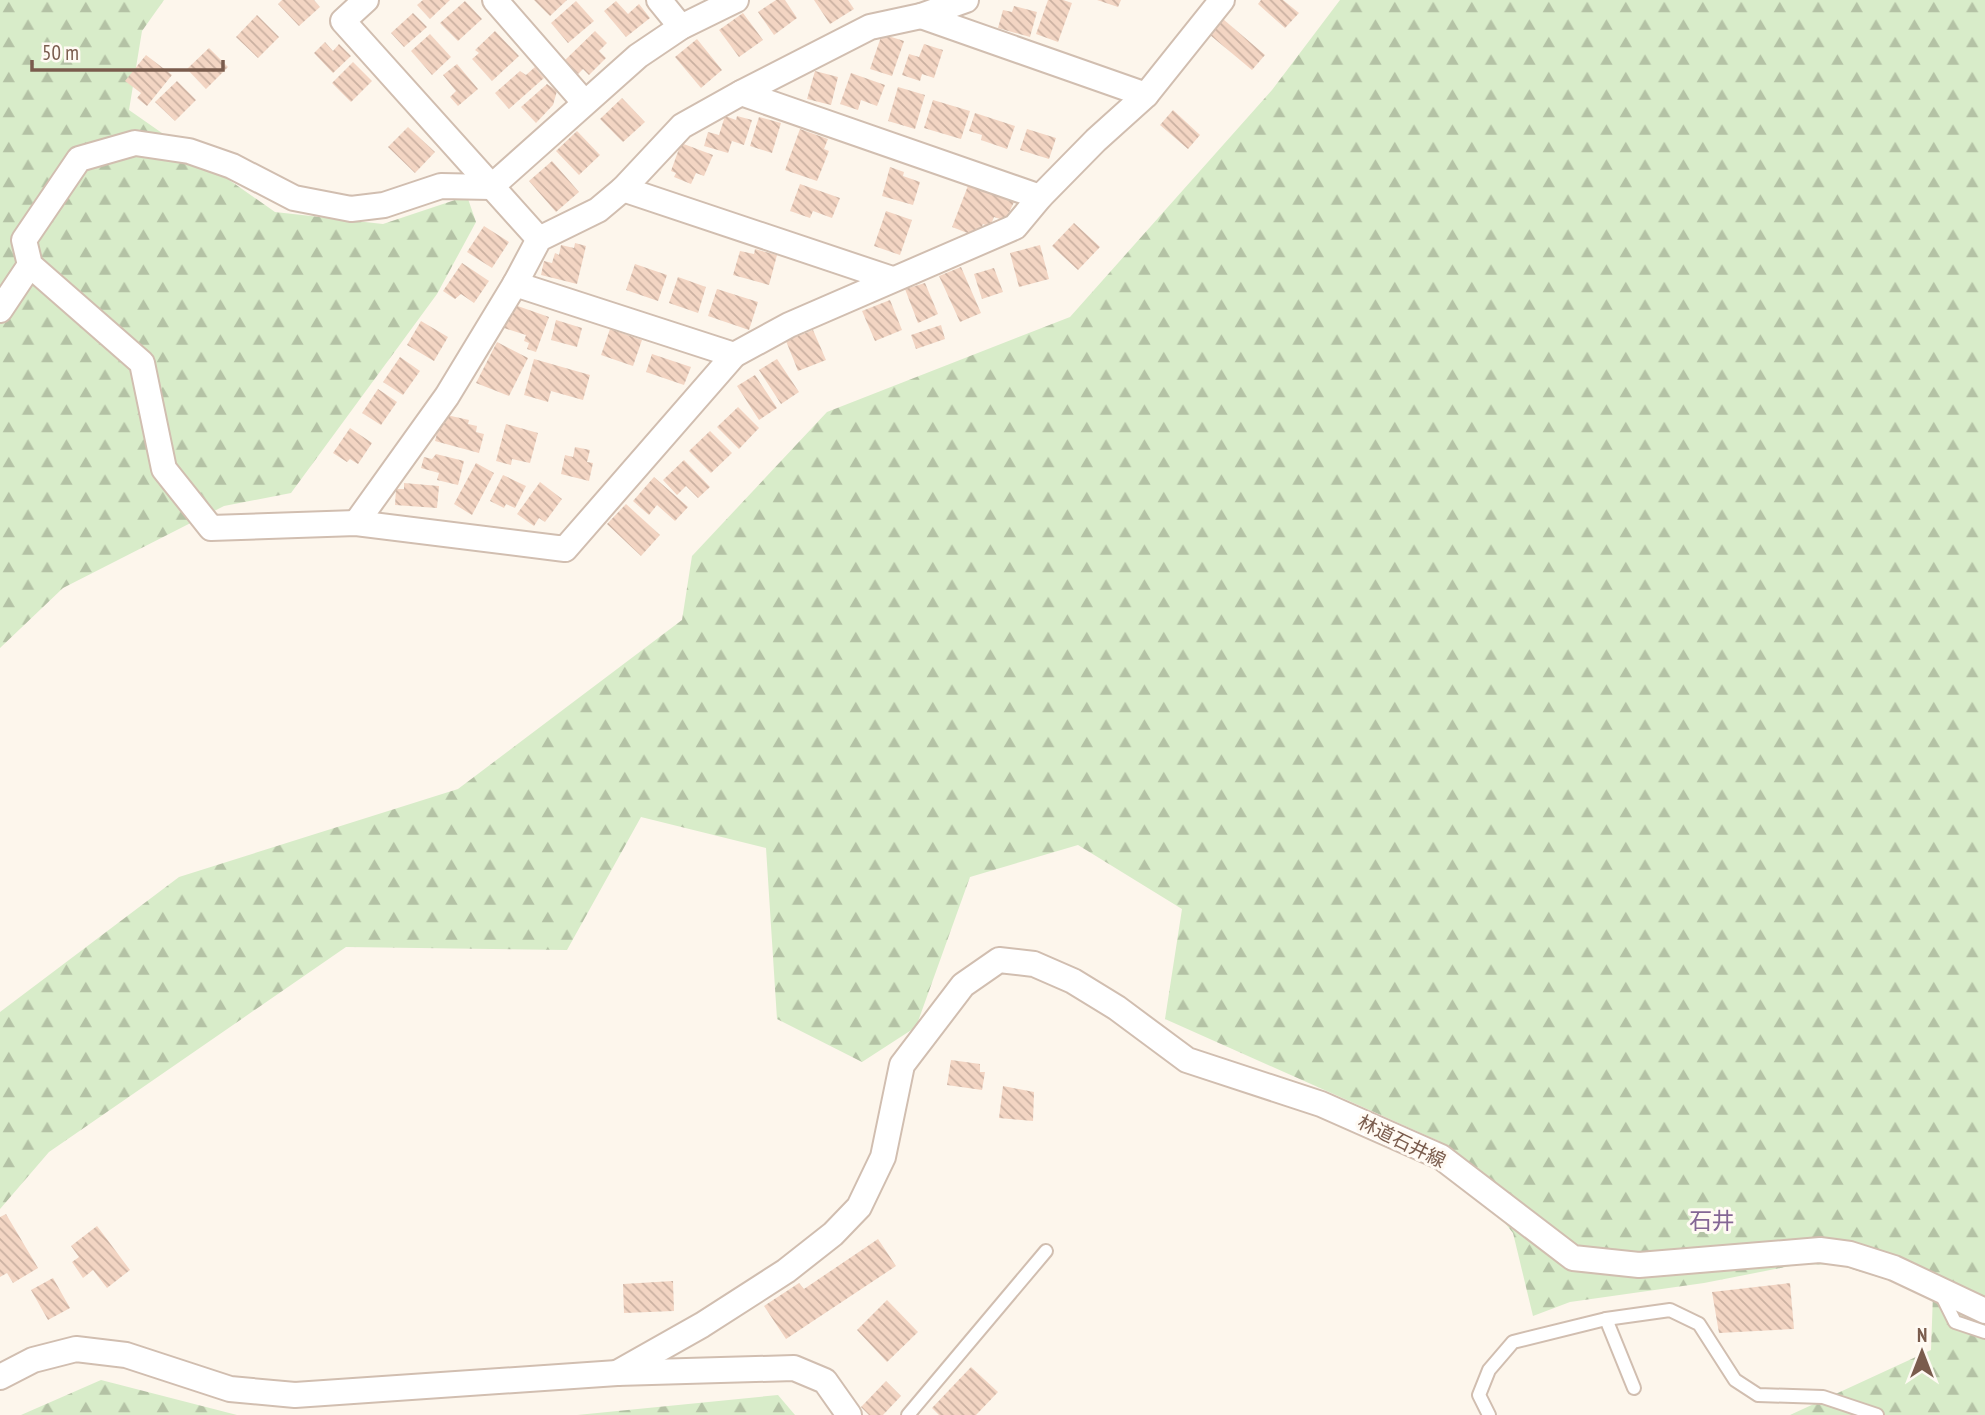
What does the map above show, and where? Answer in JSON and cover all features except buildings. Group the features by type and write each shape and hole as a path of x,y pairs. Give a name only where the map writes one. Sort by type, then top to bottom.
{"street":[{"path":"366,0 343,21 539,239"},
{"path":"495,0 584,103"},
{"path":"659,0 681,27"},
{"path":"736,0 681,27 638,56 491,187 441,186 384,205 351,209 295,198 232,166 189,151 135,143 79,159 24,240 30,265 142,363 164,469 211,528 356,523 565,549 734,355 789,325 1015,228 1040,197 1096,140 1146,95 1222,0"},
{"path":"356,523 437,411 515,284 539,239 598,210 623,189 682,126 870,27 921,16 966,0"},
{"path":"921,16 1146,95"},
{"path":"741,93 1040,197"},
{"path":"623,189 892,279"},
{"path":"0,310 30,265"},
{"path":"515,284 734,355"},
{"name":"林道石井線","path":"617,1373 702,1325 786,1271 833,1234 859,1207 883,1157 902,1065 963,985 999,960 1034,964 1073,981 1116,1008 1186,1060 1321,1104 1441,1157 1573,1258 1639,1265 1821,1250 1850,1254 1894,1268 1985,1311"},
{"path":"0,1377 33,1360 76,1349 126,1355 230,1389 295,1395 617,1373 794,1367 825,1381 849,1415"}],"lane":[{"path":"908,1415 1046,1251"},
{"path":"1940,1290 1955,1322 1985,1332"},
{"path":"1489,1415 1479,1395 1489,1370 1513,1342 1606,1319 1670,1310 1699,1324 1735,1380 1758,1395 1823,1397 1877,1415"},
{"path":"1606,1319 1634,1388"}],"green space":[{"path":"0,0 164,0 142,31 129,110 275,212 383,224 467,196 476,222 437,294 291,493 224,506 63,588 0,648"},
{"path":"1340,0 1985,0 1985,1415 1790,1415 1931,1350 1933,1294 1839,1265 1801,1264 1704,1283 1570,1302 1533,1316 1513,1233 1439,1141 1165,1019 1182,909 1078,845 970,877 916,1027 862,1062 777,1019 766,848 641,817 567,950 346,947 49,1152 0,1209 0,1012 179,877 458,789 682,620 692,556 827,412 1070,317 1272,90"},
{"path":"101,1380 237,1415 21,1415"},
{"path":"778,1395 795,1415 577,1415"}],"district":[{"name":"石井","path":"1712,1221"}]}
